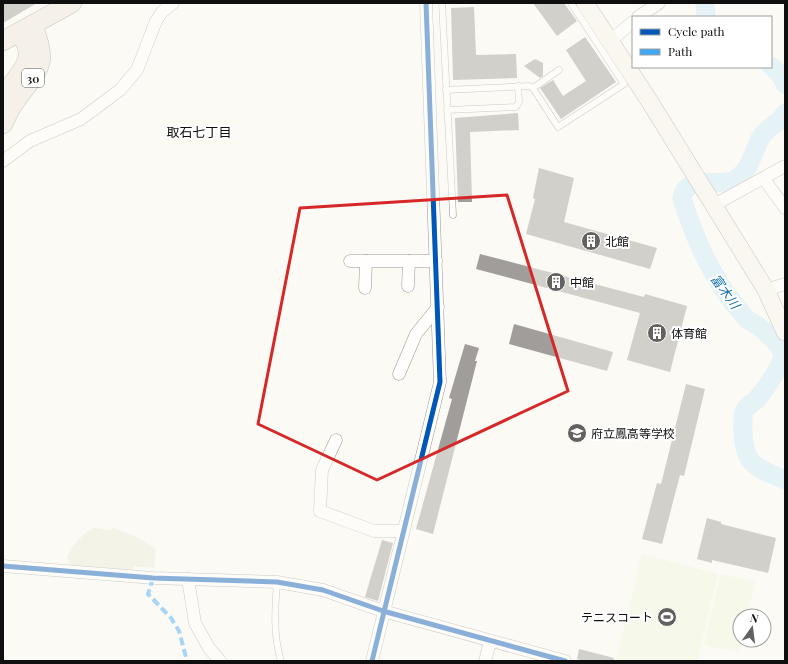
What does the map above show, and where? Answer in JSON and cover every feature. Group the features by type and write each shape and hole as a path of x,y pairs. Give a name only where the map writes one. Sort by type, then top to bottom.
{"main road":[{"path":"18,33 72,3"},
{"name":"30","path":"3,98 26,65 29,55 28,44 18,33"},
{"name":"30","path":"3,124 16,100 39,71 42,55 39,40 18,33"}],"street":[{"path":"3,161 30,141 82,119 120,90 137,70 156,21 162,12 173,3"},
{"path":"372,661 440,382 426,3"},
{"path":"585,3 610,40 630,81 714,205 766,290 785,332"},
{"path":"639,16 651,5"},
{"path":"610,40 632,23"},
{"path":"714,205 764,179 785,166"},
{"path":"764,179 785,208"},
{"path":"350,261 436,261"},
{"path":"365,288 366,261"},
{"path":"408,286 409,261"},
{"path":"766,290 785,284"},
{"path":"399,374 416,334 438,307"},
{"path":"336,440 322,470 320,511 374,531 403,531"},
{"path":"3,566 153,578 277,582 323,590 383,611 490,642 565,661"},
{"path":"188,579 195,623 209,648 220,661"},
{"path":"485,661 490,642"}],"lane":[{"path":"442,3 453,215"},
{"path":"446,90 529,86 534,88 558,127 630,81 571,3"},
{"path":"534,88 559,70"},
{"path":"448,110 516,107 519,102 518,86"},
{"path":"277,582 275,615 276,646 281,661"}],"highlighted area":[{"path":"507,195 568,391 377,480 258,424 300,208"}],"green space":[{"path":"94,528 112,530 112,528 135,536 156,549 154,568 134,566 132,572 71,567 67,557 75,544 85,534"},
{"name":"テニスコート","path":"642,554 718,574 697,661 616,661"},
{"path":"721,574 755,582 749,608 732,608 732,648 740,648 739,652 704,645"}],"building":[{"path":"7,3 37,3 3,23 3,5"},
{"path":"533,3 564,3 577,21 557,36"},
{"path":"474,7 476,55 516,54 517,78 453,80 451,8"},
{"path":"585,37 616,82 561,119 540,88 553,80 563,96 586,81 566,50"},
{"path":"535,59 543,63 543,76 540,78 524,66"},
{"path":"518,113 519,130 470,132 472,202 458,202 455,118"},
{"name":"北館","path":"539,168 574,178 564,222 657,248 650,269 526,234 535,199 533,198"},
{"path":"480,254 644,297 645,294 687,306 670,372 627,360 640,313 476,269"},
{"path":"514,324 613,352 607,371 509,344"},
{"path":"465,344 479,348 475,361 477,361 433,534 416,529 452,399 449,398"},
{"path":"686,384 705,389 684,476 680,475 662,544 642,539 657,483 661,484"},
{"path":"707,518 721,522 721,524 776,538 768,573 712,560 712,563 697,559"},
{"path":"382,540 393,543 378,601 365,597"},
{"path":"579,649 614,658 613,661 584,661 577,659"}],"waterway":[{"name":"富木川","path":"705,3 706,16"},
{"name":"富木川","path":"772,67 780,74 785,84"},
{"name":"富木川","path":"785,113 783,117 761,137 748,166 740,176 727,182 703,183 689,186 684,191 682,199 700,247 724,290 746,318 769,335 784,355 779,367 768,384 756,400 745,410 743,415 743,423 744,443 749,459 760,468 785,480"}],"marked path":[{"path":"153,578 148,594 171,618 179,631 187,661"}],"cycle path":[{"path":"372,661 440,382 426,3"},
{"path":"3,566 153,578 277,582 323,590 383,611 565,661"}],"place":[{"name":"北館","path":"591,241"},
{"name":"中館","path":"556,282"},
{"name":"体育館","path":"657,333"},
{"name":"府立鳳高等学校","path":"577,433"},
{"name":"テニスコート","path":"667,617"}],"district":[{"name":"取石七丁目","path":"199,131"}]}
